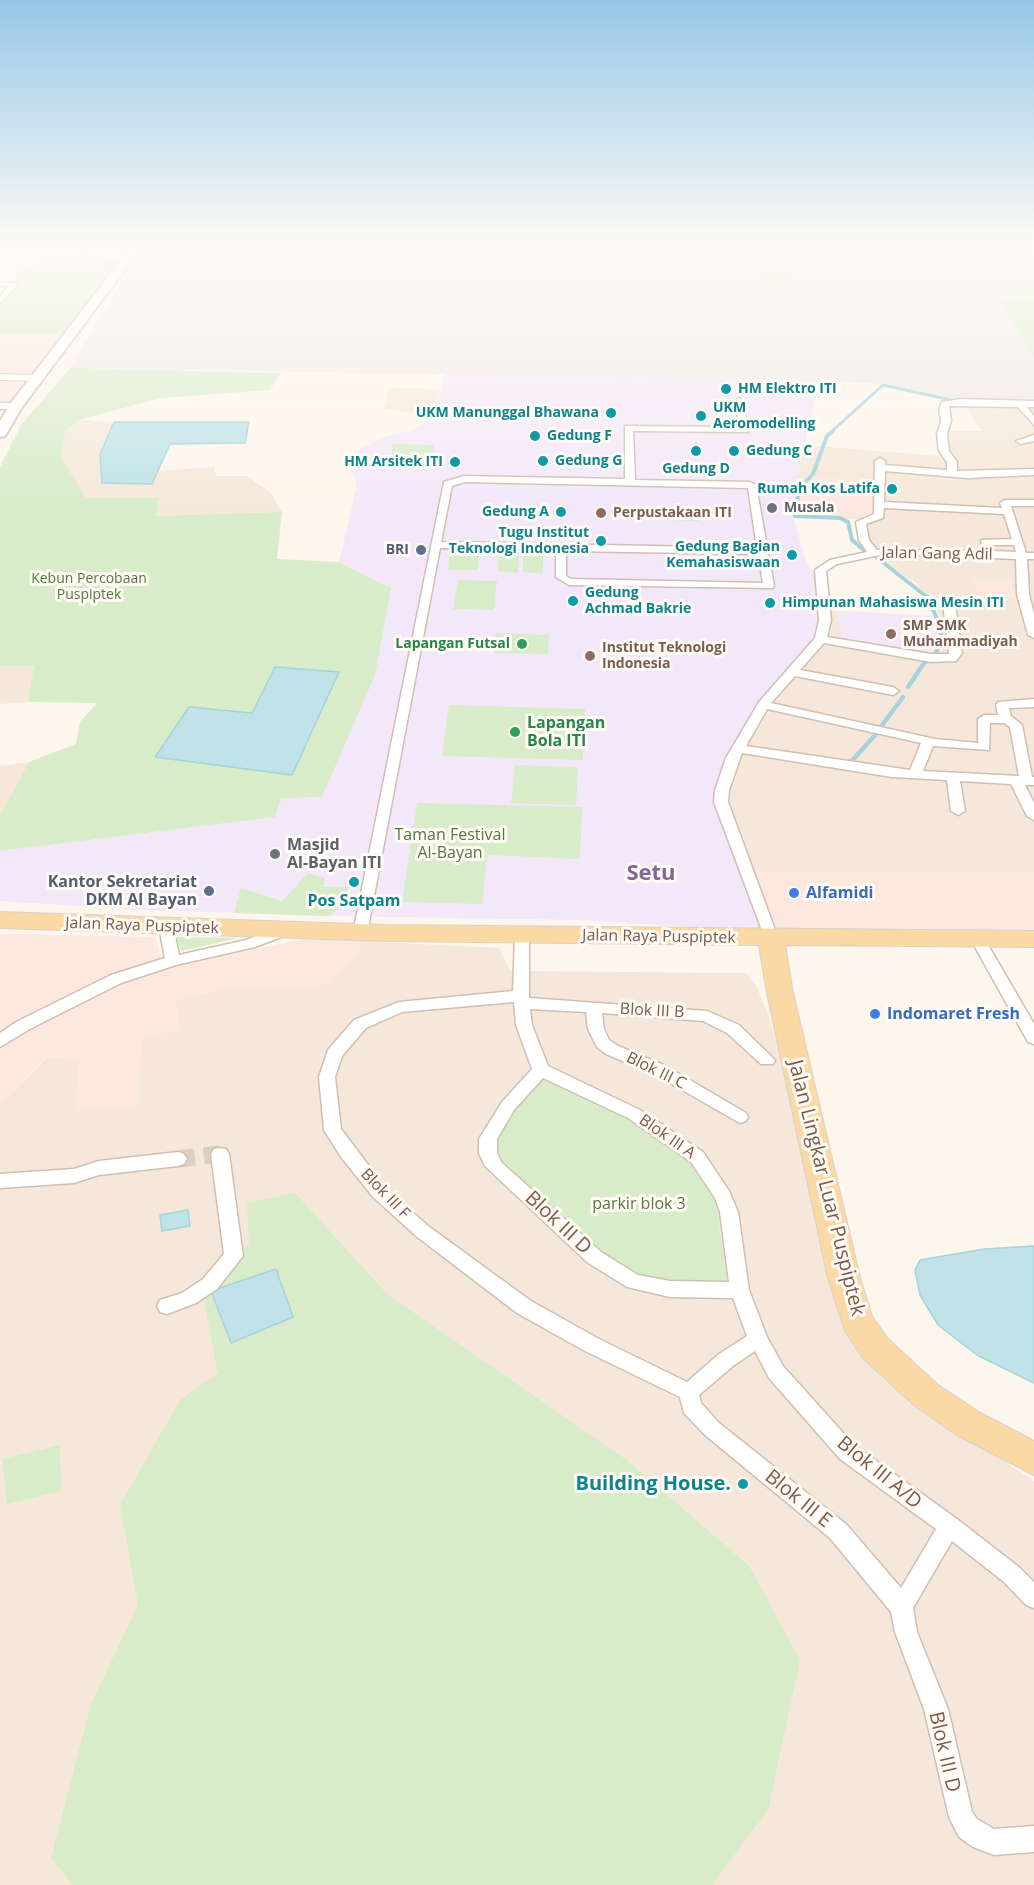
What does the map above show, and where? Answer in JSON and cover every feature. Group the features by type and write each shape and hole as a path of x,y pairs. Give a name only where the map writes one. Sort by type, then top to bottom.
{"main road":[{"path":"0,433 16,406 71,335"},
{"name":"Jalan Raya Puspiptek","path":"0,920 284,931 522,936 1034,939"},
{"name":"Jalan Lingkar Luar Puspiptek","path":"771,938 780,993 844,1278 857,1321 875,1348 926,1395 967,1423 1034,1459"}],"street":[{"path":"0,377 39,378"},
{"path":"630,483 628,428 745,430 739,401"},
{"path":"952,474 951,460 944,451 942,434 946,421 943,409 945,404 961,402 1034,404"},
{"path":"1021,404 1034,422"},
{"path":"0,406 16,406"},
{"path":"1021,441 1034,438"},
{"path":"870,554 864,540 861,522 877,518 880,500 880,464 952,474 1034,472"},
{"path":"360,933 447,484 450,481 752,486 769,586 569,582 561,577 561,547"},
{"path":"880,500 927,498"},
{"path":"880,500 1008,511"},
{"path":"1034,503 1005,503 1019,542 1023,594 1034,635"},
{"path":"989,554 985,542 1019,542"},
{"path":"436,545 763,551"},
{"name":"Jalan Gang Adil","path":"821,639 825,617 820,570 831,563 870,554 1034,556"},
{"path":"771,938 721,802 724,780 737,748 763,705 821,639 931,658 952,658 956,653 949,604"},
{"path":"792,672 893,691"},
{"path":"1007,719 1002,704 1034,703"},
{"path":"763,705 930,741 984,747 984,719 1007,719 1016,725 1025,781 1034,816"},
{"path":"915,775 930,741"},
{"path":"737,748 848,768 915,775 1025,781"},
{"path":"953,777 958,811"},
{"path":"165,927 173,961"},
{"name":"Jalan Raya Puspiptek","path":"0,1041 22,1026 117,979 173,961 250,944 284,931"},
{"path":"522,936 521,1000 524,1025 541,1070"},
{"path":"976,938 1034,1038"},
{"name":"Blok III B","path":"521,1000 594,1009 689,1013 707,1017 733,1029 767,1060"},
{"name":"Blok III F","path":"521,1000 399,1007 360,1023 334,1054 327,1077 333,1130 347,1152 388,1200 422,1231 524,1307 592,1345 689,1392"},
{"name":"Blok III C","path":"594,1009 596,1029 603,1043 612,1050 660,1070 740,1117"},
{"name":"Blok III D","path":"541,1070 508,1106 488,1139 488,1153 494,1166 594,1257 634,1282 669,1289 740,1290"},
{"name":"Blok III A","path":"541,1070 634,1113 697,1157 716,1181 729,1212 740,1290"},
{"path":"167,1306 189,1298 210,1284 234,1256 220,1154"},
{"path":"0,1181 74,1176 99,1168 178,1159"},
{"name":"Blok III A/D","path":"740,1290 758,1339 776,1372 847,1452 949,1526 1012,1575 1034,1597"},
{"path":"689,1392 726,1360 758,1339"},
{"name":"Blok III E","path":"689,1392 691,1407 757,1467 838,1531 902,1607"},
{"path":"902,1607 949,1526"},
{"name":"Blok III D","path":"902,1607 906,1632 936,1709 961,1817 968,1828 982,1838 994,1842 1034,1839"}],"shaded area":[{"path":"0,335 71,335 21,405 0,405"},
{"path":"90,335 1034,335 1034,871 742,871 711,793 759,704 823,610 941,617 917,584 868,552 857,519 793,517 795,486 804,445 950,457 944,431 982,431 961,400 889,384 820,380 70,368"},
{"path":"90,335 1034,335 1034,402 961,400 889,384 820,380 70,368"},
{"name":"Institut Teknologi Indonesia","path":"444,374 820,380 795,486 793,517 807,564 820,581 826,629 759,704 712,793 742,871 760,931 579,920 328,916 124,909 0,901 0,851 275,817 281,798 391,588 339,562 357,485 351,467 358,450 384,437 413,430 434,416"},
{"path":"389,388 440,389 434,416 385,409"},
{"path":"78,420 114,422 100,454 152,484 158,471 214,467 216,476 247,476 271,493 282,512 155,516 160,498 85,498 60,456 65,432"},
{"path":"812,476 877,481 875,517 795,515 799,489"},
{"path":"973,579 1011,582 1013,589 1020,590 1022,598 979,596"},
{"name":"SMP SMK Muhammadiyah","path":"837,611 938,616 941,627 940,643 937,643 935,655 842,640"},
{"path":"0,666 34,666 28,702 0,704"},
{"path":"29,762 0,815 0,766"},
{"path":"742,871 1034,871 1034,934 760,931"},
{"path":"0,935 155,937 164,969 307,938 361,941 357,953 319,988 237,986 176,999 179,1030 141,1038 140,1105 76,1111 79,1059 46,1057 0,1105"},
{"path":"361,941 499,948 511,971 746,973 756,986 768,1013 866,1354 935,1415 1034,1481 1034,1885 0,1885 0,1105 47,1057 79,1059 141,1038 176,999 237,986 319,988 357,953"}],"green space":[{"path":"1022,335 1034,335 1034,354"},
{"name":"Kebun Percobaan Puspiptek","path":"70,368 281,373 270,390 161,398 78,420 65,432 60,456 86,498 160,498 155,516 282,512 277,559 339,562 391,588 375,675 322,797 281,798 275,817 0,851 0,815 29,762 76,744 80,722 97,703 28,702 34,666 0,666 0,467 21,425"},
{"path":"393,444 434,445 431,461 390,460"},
{"path":"504,505 541,505 540,518 503,517"},
{"path":"661,508 698,508 699,521 662,520"},
{"path":"450,550 479,550 478,570 448,570"},
{"path":"499,552 519,554 518,573 498,571"},
{"path":"523,553 543,555 543,574 523,572"},
{"path":"458,580 497,581 494,610 453,609"},
{"name":"Lapangan Futsal","path":"496,633 549,635 548,654 494,653"},
{"name":"Lapangan Bola ITI","path":"449,705 585,709 583,760 442,756"},
{"path":"515,765 578,767 576,805 511,803"},
{"name":"Taman Festival Al-Bayan","path":"417,803 582,807 580,859 487,855 482,904 402,902"},
{"path":"308,873 325,878 323,887 349,887 342,906 328,916 234,913 241,888 282,901"},
{"path":"176,937 179,937 239,938 181,951"},
{"name":"parkir blok 3","path":"543,1073 636,1117 704,1169 717,1210 727,1280 662,1284 631,1276 594,1254 562,1213 493,1160 489,1144 512,1103"},
{"path":"295,1193 387,1294 628,1461 749,1566 800,1660 768,1810 712,1885 73,1885 51,1858 91,1704 138,1605 120,1505 180,1400 218,1373 204,1301 249,1243 247,1203"},
{"path":"60,1445 61,1491 7,1504 2,1459"}],"water":[{"path":"114,422 249,422 245,443 170,444 152,484 102,483 100,454"},
{"path":"275,667 339,672 292,775 155,757 189,707 252,713"},
{"path":"188,1210 190,1226 162,1231 160,1215"},
{"path":"1034,1246 1034,1383 977,1355 938,1325 920,1295 915,1270 920,1260 984,1249"},
{"path":"276,1269 293,1317 231,1343 211,1291"}],"waterway":[{"path":"831,432 883,385 956,401"},
{"path":"833,431 827,436 813,474 799,489 795,516 840,518 848,522 852,540 865,551"},
{"path":"876,557 927,597 941,627 941,641 935,655"},
{"path":"919,670 925,662"},
{"path":"908,687 920,669"},
{"path":"880,728 903,697"},
{"path":"848,765 877,733"}],"tunnel":[{"path":"178,1159 220,1154"}],"place":[{"name":"HM Elektro ITI","path":"726,389"},
{"name":"UKM Manunggal Bhawana","path":"611,413"},
{"name":"UKM Aeromodelling","path":"701,416"},
{"name":"Gedung F","path":"535,436"},
{"name":"Gedung D","path":"696,451"},
{"name":"Gedung C","path":"734,451"},
{"name":"Gedung G","path":"543,461"},
{"name":"HM Arsitek ITI","path":"455,462"},
{"name":"Rumah Kos Latifa","path":"892,489"},
{"name":"Musala","path":"772,508"},
{"name":"Gedung A","path":"561,512"},
{"name":"Perpustakaan ITI","path":"601,513"},
{"name":"Tugu Institut Teknologi Indonesia","path":"601,541"},
{"name":"BRI","path":"421,550"},
{"name":"Gedung Bagian Kemahasiswaan","path":"792,555"},
{"name":"Gedung Achmad Bakrie","path":"573,601"},
{"name":"Himpunan Mahasiswa Mesin ITI","path":"770,603"},
{"name":"SMP SMK Muhammadiyah","path":"891,634"},
{"name":"Lapangan Futsal","path":"522,644"},
{"name":"Institut Teknologi Indonesia","path":"590,656"},
{"name":"Lapangan Bola ITI","path":"515,732"},
{"name":"Masjid Al-Bayan ITI","path":"275,854"},
{"name":"Pos Satpam","path":"354,882"},
{"name":"Kantor Sekretariat DKM Al Bayan","path":"209,891"},
{"name":"Alfamidi","path":"794,893"},
{"name":"Indomaret Fresh","path":"875,1014"},
{"name":"Building House.","path":"743,1484"}],"district":[{"name":"Setu","path":"651,874"}]}
